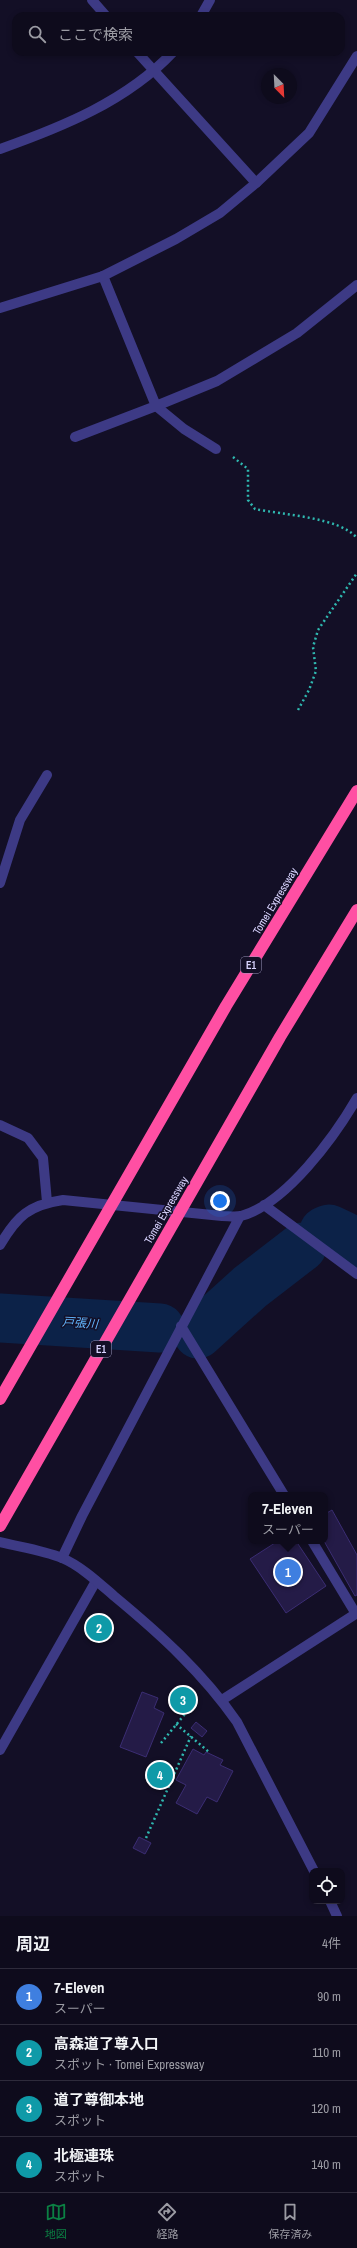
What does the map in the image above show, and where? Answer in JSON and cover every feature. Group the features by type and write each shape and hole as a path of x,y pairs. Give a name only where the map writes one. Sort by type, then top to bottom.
{"highway":[{"name":"Tomei Expressway","path":"0,1399 226,1006 357,791"},
{"name":"Tomei Expressway","path":"0,1526 280,1037 357,910"}],"street":[{"path":"92,0 102,12"},
{"path":"203,12 210,0"},
{"path":"140,56 256,183"},
{"path":"0,149 34,137 101,107 154,72 168,56"},
{"path":"0,308 103,276 176,239 220,213 256,183 309,133 357,56"},
{"path":"103,276 156,406 184,429 216,449"},
{"path":"75,437 217,381 297,333 357,285"},
{"path":"0,883 20,820 47,775"},
{"path":"0,1245 16,1220 32,1208 47,1202 63,1200 222,1216 240,1216 264,1205 299,1177 341,1126 357,1098"},
{"path":"0,1124 28,1138 43,1158 47,1202"},
{"path":"264,1205 357,1274"},
{"path":"62,1558 82,1516 240,1216"},
{"path":"182,1326 282,1492"},
{"path":"0,1542 62,1558 96,1581 158,1633 222,1700 237,1722 312,1868"},
{"path":"222,1700 356,1614 314,1544"},
{"path":"0,1750 96,1581"},
{"path":"331,1904 337,1916"}],"path":[{"path":"216,449 236,458 248,469 248,500 254,509 323,521 350,530 357,538"},
{"path":"298,710 309,690 316,671 313,647 318,630 357,573"},
{"path":"161,1743 195,1702"},
{"path":"176,1724 209,1752"},
{"path":"146,1838 191,1736"}],"building":[{"path":"332,1510 357,1555 357,1595 355,1596 326,1544 328,1544 328,1512"},
{"path":"273,1544 298,1544 326,1586 286,1613 250,1559"},
{"path":"142,1692 158,1698 154,1708 164,1713 146,1757 120,1747"},
{"path":"196,1722 207,1731 202,1737 191,1728"},
{"path":"193,1749 204,1755 206,1752 223,1760 220,1765 233,1771 217,1802 207,1797 197,1814 176,1803 186,1785 176,1780"},
{"path":"139,1837 151,1843 145,1854 133,1848"}],"waterway":[{"name":"戸張川","path":"324,1231 329,1229 344,1236 357,1247"},
{"name":"戸張川","path":"198,1334 250,1287 302,1247"},
{"name":"戸張川","path":"0,1318 160,1328"}],"place":[{"name":"7-Eleven","path":"288,1572"},
{"name":"高森道了尊入口","path":"99,1628"},
{"name":"道了尊御本地","path":"183,1700"},
{"name":"北極連珠","path":"160,1775"}]}
